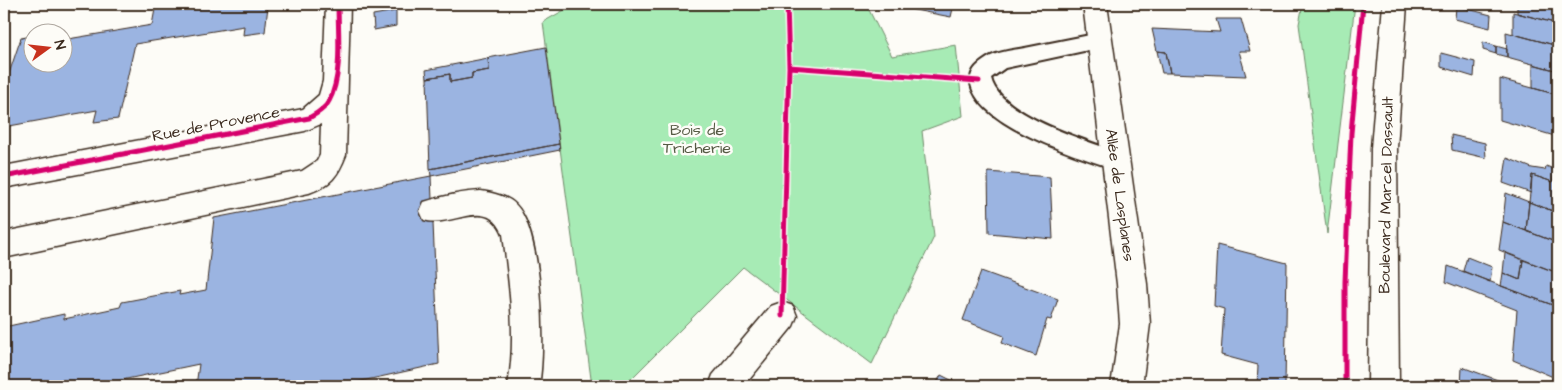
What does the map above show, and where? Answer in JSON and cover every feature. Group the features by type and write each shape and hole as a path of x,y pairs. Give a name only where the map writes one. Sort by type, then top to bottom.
{"street":[{"name":"Rue de Provence","path":"4,177 305,120 316,114 329,101 336,81 338,4"},
{"name":"Allée de Lasplanes","path":"1095,4 1132,284 1135,324 1127,386"},
{"name":"Boulevard Marcel Dassault","path":"1384,386 1384,148 1395,4"},
{"path":"4,245 309,181 327,169 333,155 336,81"},
{"path":"434,211 477,204 492,206 505,212 512,222 517,234 529,333 527,372 524,386"},
{"path":"724,386 782,316"}],"lane":[{"path":"1100,41 1016,56 999,61 980,75 979,82 983,90 1005,114 1021,123 1115,160"}],"green space":[{"name":"Bois de Tricherie","path":"575,4 866,4 892,56 956,45 963,116 922,131 934,237 872,364 743,267 624,386 592,386 543,22"},
{"path":"1303,4 1355,4 1327,234 1299,24"}],"building":[{"path":"156,4 270,4 268,6 265,32 243,35 244,26 135,44 118,119 94,122 97,110 4,127 4,88 21,38 22,72 72,72 72,38 152,25"},
{"path":"905,4 954,4 951,17 904,8"},
{"path":"1517,4 1558,4 1558,24 1517,13"},
{"path":"1456,6 1491,15 1490,28 1455,19"},
{"path":"396,11 396,26 374,30 373,15"},
{"path":"1513,12 1558,24 1558,46 1513,34"},
{"path":"1216,19 1241,19 1250,51 1239,51 1246,76 1170,73 1166,52 1157,51 1152,29 1220,32"},
{"path":"1506,32 1558,46 1558,71 1507,57"},
{"path":"1483,42 1496,46 1496,54 1483,50"},
{"path":"1496,46 1507,49 1507,57 1496,54"},
{"path":"546,47 559,144 430,169 427,78 450,74 450,82 472,78 472,73 489,70 488,58"},
{"path":"1157,51 1166,52 1170,73 1162,73"},
{"path":"1441,53 1475,62 1474,77 1441,67"},
{"path":"488,58 489,70 472,73 472,78 450,82 450,74 427,78 426,70"},
{"path":"1533,64 1558,71 1558,95 1533,88"},
{"path":"1500,79 1558,95 1558,137 1500,120"},
{"path":"1451,135 1485,143 1486,158 1452,150"},
{"path":"559,144 560,150 431,176 430,169"},
{"path":"1507,158 1532,168 1545,170 1546,166 1554,169 1553,182 1532,175 1531,193 1503,183"},
{"path":"1554,169 1558,171 1558,213 1529,202 1532,175 1553,182"},
{"path":"988,172 1050,177 1053,239 989,233"},
{"path":"431,176 439,364 339,386 196,386 199,364 93,386 4,386 4,327 64,314 64,319 120,307 122,302 180,291 179,295 206,290 214,218"},
{"path":"1506,193 1529,202 1526,231 1503,222"},
{"path":"1529,202 1558,213 1558,243 1526,231"},
{"path":"1503,222 1558,243 1558,273 1499,250"},
{"path":"1217,245 1287,263 1285,386 1257,386 1258,365 1221,355 1224,309 1214,306"},
{"path":"1505,253 1523,260 1520,280 1503,273"},
{"path":"1467,257 1492,267 1490,282 1463,271"},
{"path":"1523,260 1558,273 1558,307 1501,286 1503,273 1520,280"},
{"path":"1448,266 1558,307 1558,379 1513,360 1517,310 1446,282"},
{"path":"981,271 1058,299 1051,320 1047,319 1036,356 1002,343 1004,336 963,320"},
{"path":"1462,367 1506,383 1506,386 1461,386"},
{"path":"941,375 963,386 935,386"}],"cycle path":[{"path":"4,177 309,118 324,107 333,92 337,68 338,4"},
{"path":"782,316 789,67 787,4"},
{"path":"1345,386 1345,282 1351,133 1363,4"},
{"path":"789,67 979,81"}]}
